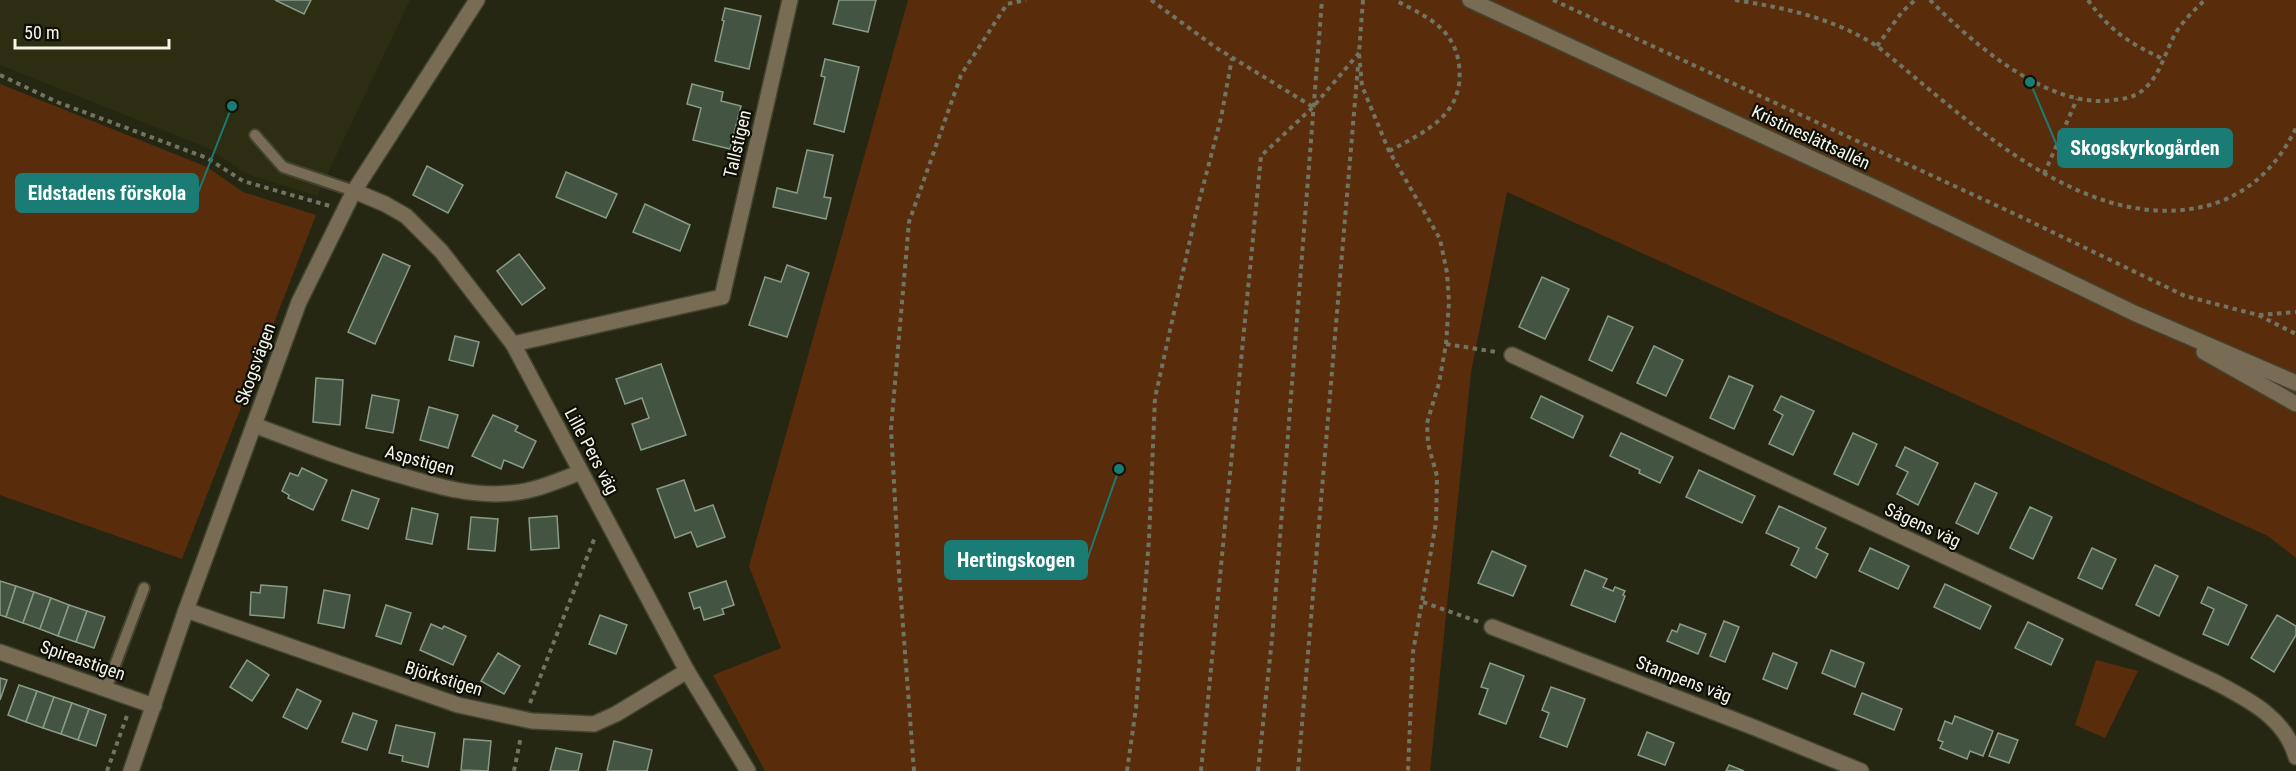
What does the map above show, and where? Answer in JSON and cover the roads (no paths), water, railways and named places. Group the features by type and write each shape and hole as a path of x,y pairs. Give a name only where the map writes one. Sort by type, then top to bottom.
{"street":[{"name":"Skogsvägen","path":"131,771 186,610 299,302 354,191 477,0"},
{"name":"Tallstigen","path":"513,344 722,297 790,0"},
{"name":"Kristineslättsallén","path":"1470,0 1902,201 2134,313 2296,383"},
{"name":"Lille Pers väg","path":"354,191 406,216 441,251 513,344 687,671 748,771"},
{"name":"Kristineslättsallén","path":"2134,313 2296,404"},
{"name":"Sågens väg","path":"1512,355 2213,681 2256,705 2278,724 2296,758"},
{"name":"Aspstigen","path":"254,425 378,470 480,494 535,489 581,472"},
{"name":"Björkstigen","path":"186,610 458,705 524,719 594,724 616,714 687,671"},
{"name":"Stampens väg","path":"1492,627 1861,771"},
{"name":"Spireastigen","path":"0,652 154,706"}],"lane":[{"path":"255,135 283,167 354,191"},
{"path":"106,689 144,588"}],"place":[{"name":"Skogskyrkogården","path":"2030,82"},
{"name":"Eldstadens förskola","path":"232,106"},
{"name":"Hertingskogen","path":"1119,469"}]}
